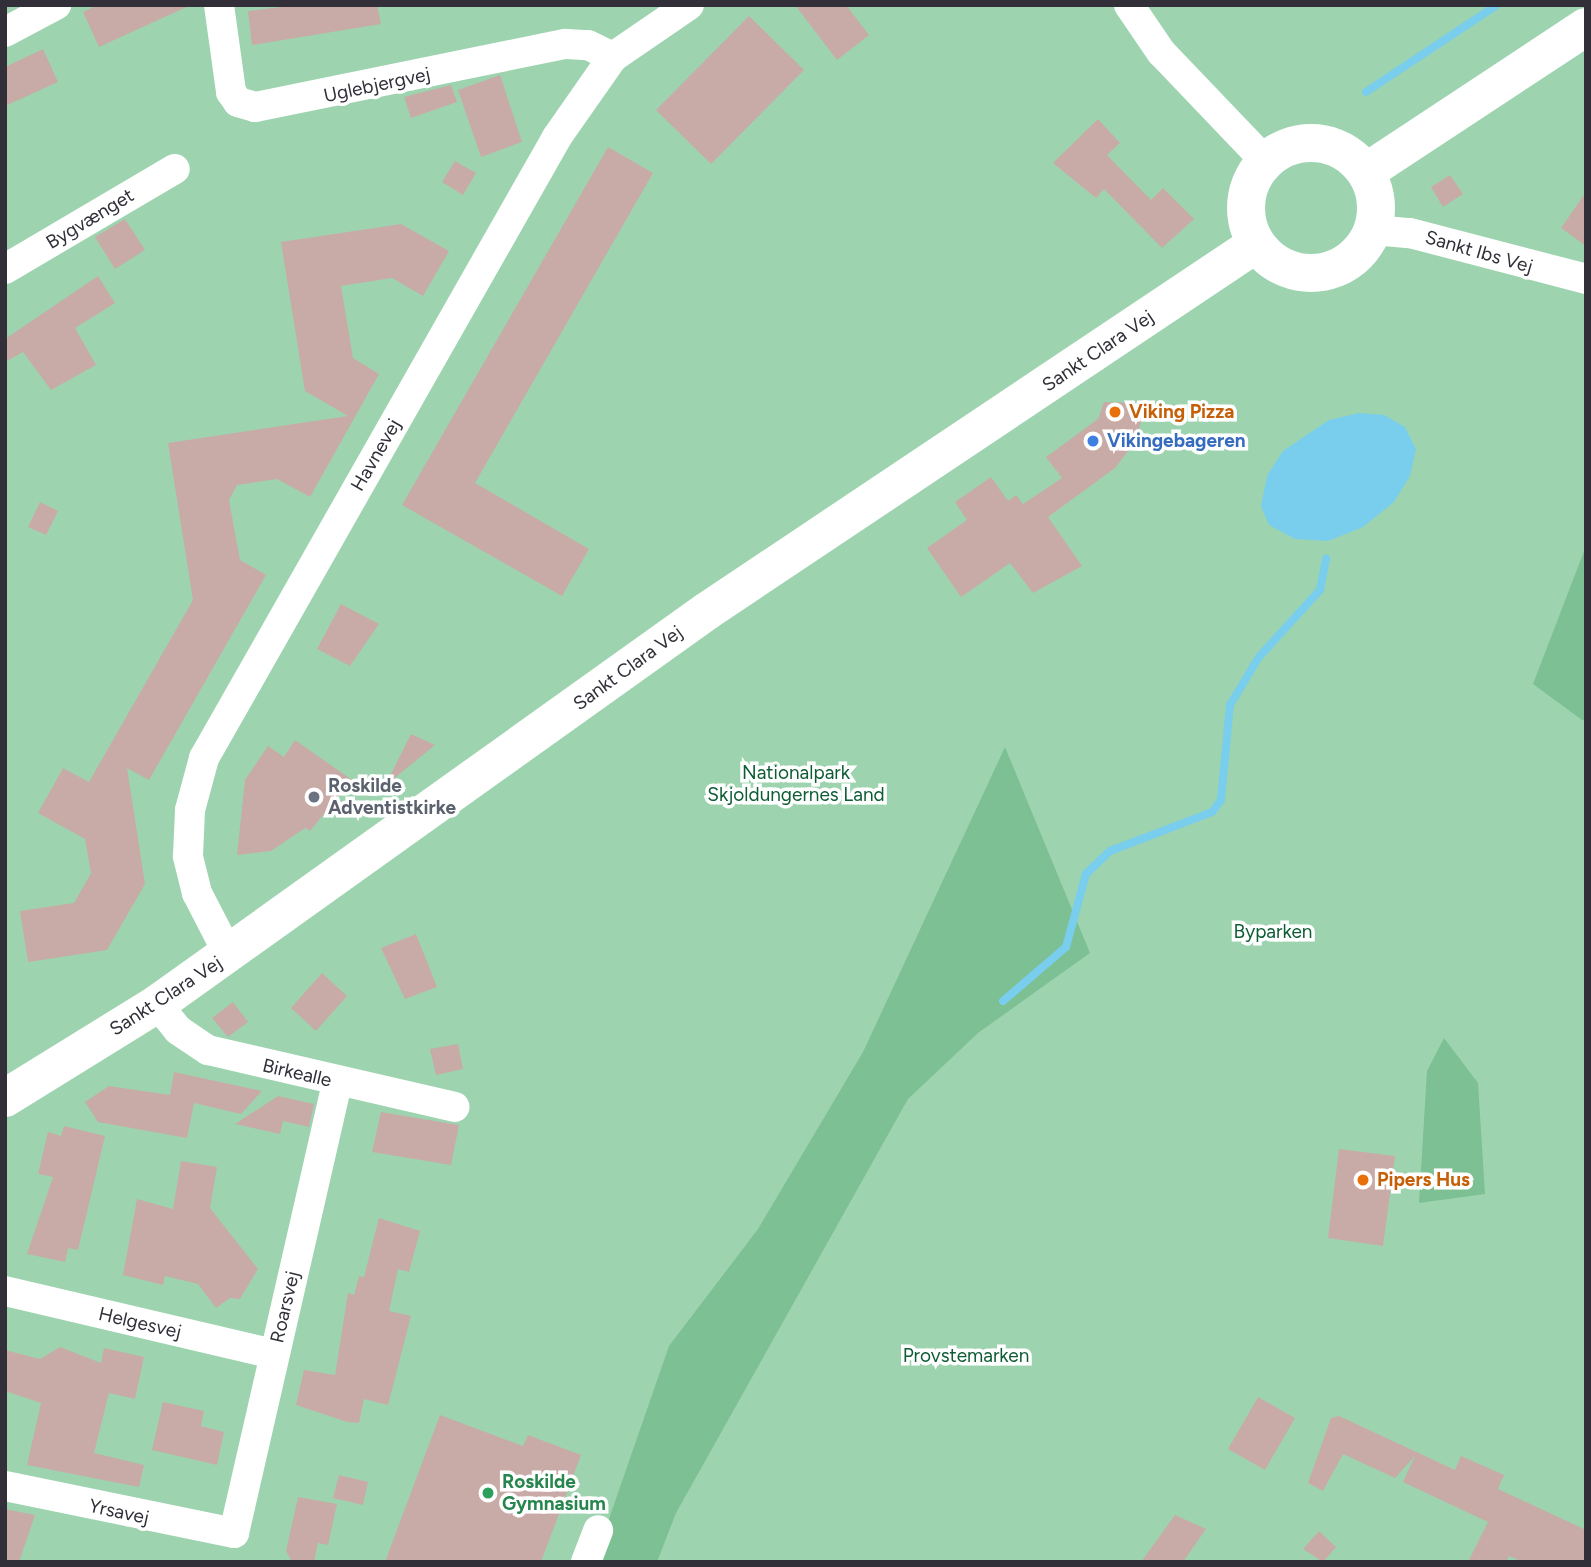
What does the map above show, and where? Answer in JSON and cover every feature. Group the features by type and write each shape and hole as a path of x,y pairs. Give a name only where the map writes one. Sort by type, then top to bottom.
{"main road":[{"path":"1366,172 1586,27"},
{"path":"1318,143 1353,158 1366,172 1375,200 1373,230 1352,259 1318,273 1275,262 1256,244 1245,201 1265,161 1281,149 1318,143"},
{"name":"Sankt Clara Vej","path":"5,1098 157,1004 229,955 708,611 1256,244"}],"street":[{"path":"5,32 56,5"},
{"name":"Uglebjergvej","path":"219,5 228,81 238,102 271,107 566,44 613,57"},
{"name":"Havnevej","path":"229,955 197,894 188,856 190,810 204,758 557,137 613,57 689,5"},
{"path":"1129,5 1161,52 1265,161"},
{"name":"Bygvænget","path":"5,269 175,169"},
{"name":"Sankt Ibs Vej","path":"1373,230 1410,233 1586,279"},
{"name":"Birkealle","path":"157,1004 178,1030 208,1050 337,1082 455,1107"},
{"name":"Roarsvej","path":"234,1533 337,1082"},
{"name":"Helgesvej","path":"5,1291 274,1354"},
{"name":"Yrsavej","path":"5,1486 234,1533"},
{"path":"586,1562 598,1530"}],"green space":[{"name":"Nationalpark Skjoldungernes Land","path":"5,5 1586,5 1586,1562 5,1562"},
{"path":"1586,546 1586,720 1582,720 1533,684"},
{"path":"1005,747 1090,953 978,1033 908,1099 676,1513 657,1562 594,1562 669,1346 758,1229 863,1052"},
{"path":"1444,1038 1478,1083 1485,1194 1419,1203 1427,1071"}],"water":[{"path":"1359,413 1384,415 1405,427 1416,449 1410,476 1394,502 1363,527 1328,541 1295,539 1269,525 1261,506 1267,476 1283,451 1329,420"}],"building":[{"path":"98,5 191,5 99,47 83,12"},
{"path":"298,5 377,5 381,24 252,45 248,11"},
{"path":"795,5 846,5 869,35 837,60"},
{"path":"749,16 804,70 711,164 656,110"},
{"path":"43,49 58,82 5,106 5,67"},
{"path":"500,75 522,142 481,157 458,90"},
{"path":"451,85 457,102 411,118 404,97"},
{"path":"1098,119 1120,143 1107,155 1151,200 1163,188 1194,219 1162,248 1104,189 1096,198 1053,163"},
{"path":"608,147 653,173 475,483 589,549 562,596 402,505"},
{"path":"455,161 476,173 463,195 442,182"},
{"path":"1450,175 1463,194 1443,207 1431,187"},
{"path":"1586,192 1586,246 1561,228"},
{"path":"125,219 145,250 115,269 95,237"},
{"path":"401,224 449,251 423,296 392,278 341,286 353,358 379,374 310,497 277,479 237,485 229,500 240,560 266,575 149,780 127,768 145,884 107,950 28,962 20,911 74,903 91,873 85,839 38,813 63,768 89,782 193,600 168,443 348,416 305,391 281,242"},
{"path":"98,276 115,303 75,328 96,365 51,390 23,352 5,362 5,339"},
{"path":"1104,402 1134,403 1143,415 1135,442 1115,468 1048,517 1082,566 1033,593 1010,563 961,597 927,548 967,520 955,502 991,477 1008,501 1016,495 1023,504 1062,478 1046,457 1098,419"},
{"path":"40,502 58,511 46,535 28,527"},
{"path":"341,604 379,624 350,666 317,649"},
{"path":"411,734 435,745 385,786"},
{"name":"Roskilde Adventistkirke","path":"295,740 352,780 310,831 305,828 271,851 237,855 245,780 268,746 284,757"},
{"path":"416,934 437,987 405,999 381,948"},
{"path":"322,973 347,996 316,1031 291,1008"},
{"path":"233,1002 248,1022 228,1037 212,1018"},
{"path":"458,1044 463,1069 436,1075 430,1049"},
{"path":"174,1072 262,1091 241,1114 194,1103 187,1138 98,1122 85,1102 109,1086 170,1095"},
{"path":"278,1096 314,1104 309,1127 283,1121 280,1134 235,1124"},
{"path":"381,1112 459,1125 451,1165 372,1152"},
{"path":"64,1126 105,1136 78,1250 68,1248 65,1262 27,1254 53,1177 38,1174 48,1132 61,1136"},
{"name":"Pipers Hus","path":"1339,1149 1395,1156 1383,1246 1328,1238"},
{"path":"181,1161 217,1167 210,1208 258,1269 240,1299 230,1298 216,1308 198,1284 165,1276 163,1285 123,1275 137,1199 173,1209"},
{"path":"379,1218 420,1231 409,1272 398,1269 389,1311 411,1316 388,1405 364,1399 359,1423 347,1422 296,1405 304,1370 335,1375 348,1293 354,1295 359,1276 364,1277"},
{"path":"60,1347 101,1363 104,1348 144,1357 135,1399 109,1393 94,1453 144,1465 139,1487 27,1465 41,1403 5,1391 5,1350 40,1359"},
{"path":"1258,1397 1295,1418 1265,1470 1228,1449"},
{"path":"163,1402 204,1411 201,1426 224,1432 217,1465 152,1450"},
{"name":"Roskilde Gymnasium","path":"440,1415 523,1446 528,1435 581,1455 541,1562 385,1562"},
{"path":"1339,1416 1455,1470 1461,1456 1504,1475 1498,1489 1586,1530 1586,1562 1523,1562 1509,1556 1506,1562 1468,1562 1488,1522 1403,1482 1415,1456 1395,1478 1343,1454 1323,1491 1308,1483 1331,1418"},
{"path":"339,1475 368,1482 363,1505 333,1498"},
{"path":"298,1497 337,1504 328,1545 318,1543 314,1562 292,1562 286,1551"},
{"path":"5,1509 35,1515 19,1562 5,1562"},
{"path":"1175,1515 1206,1529 1183,1562 1141,1562"},
{"path":"1319,1531 1336,1547 1323,1562 1303,1549"}],"waterway":[{"path":"1366,92 1497,5"},
{"path":"1003,1001 1066,947 1086,874 1110,851 1212,812 1221,800 1230,705 1259,657 1320,590 1326,559"}],"place":[{"name":"Viking Pizza","path":"1115,412"},
{"name":"Vikingebageren","path":"1093,441"},
{"name":"Roskilde Adventistkirke","path":"314,797"},
{"name":"Pipers Hus","path":"1363,1180"},
{"name":"Roskilde Gymnasium","path":"488,1493"}],"park label":[{"name":"Byparken","path":"1273,932"},
{"name":"Provstemarken","path":"966,1356"}]}
